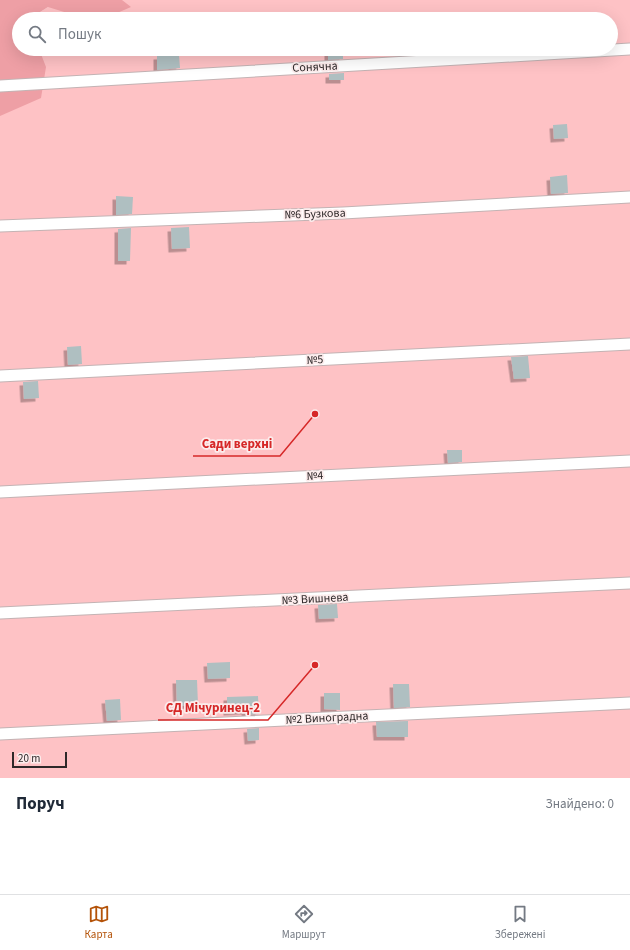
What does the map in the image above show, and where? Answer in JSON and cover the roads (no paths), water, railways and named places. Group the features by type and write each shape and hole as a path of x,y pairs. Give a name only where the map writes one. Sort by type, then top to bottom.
{"lane":[{"name":"Сонячна","path":"618,50 630,49"},
{"name":"Сонячна","path":"0,86 511,56"},
{"name":"№6 Бузкова","path":"0,226 343,213 630,197"},
{"name":"№5","path":"0,376 630,344"},
{"name":"№4","path":"0,492 630,461"},
{"name":"№3 Вишнева","path":"0,613 630,583"},
{"name":"№2 Виноградна","path":"0,734 630,703"}],"place":[{"name":"Сади верхні","path":"315,414"},
{"name":"СД Мічуринец-2","path":"315,665"}]}
